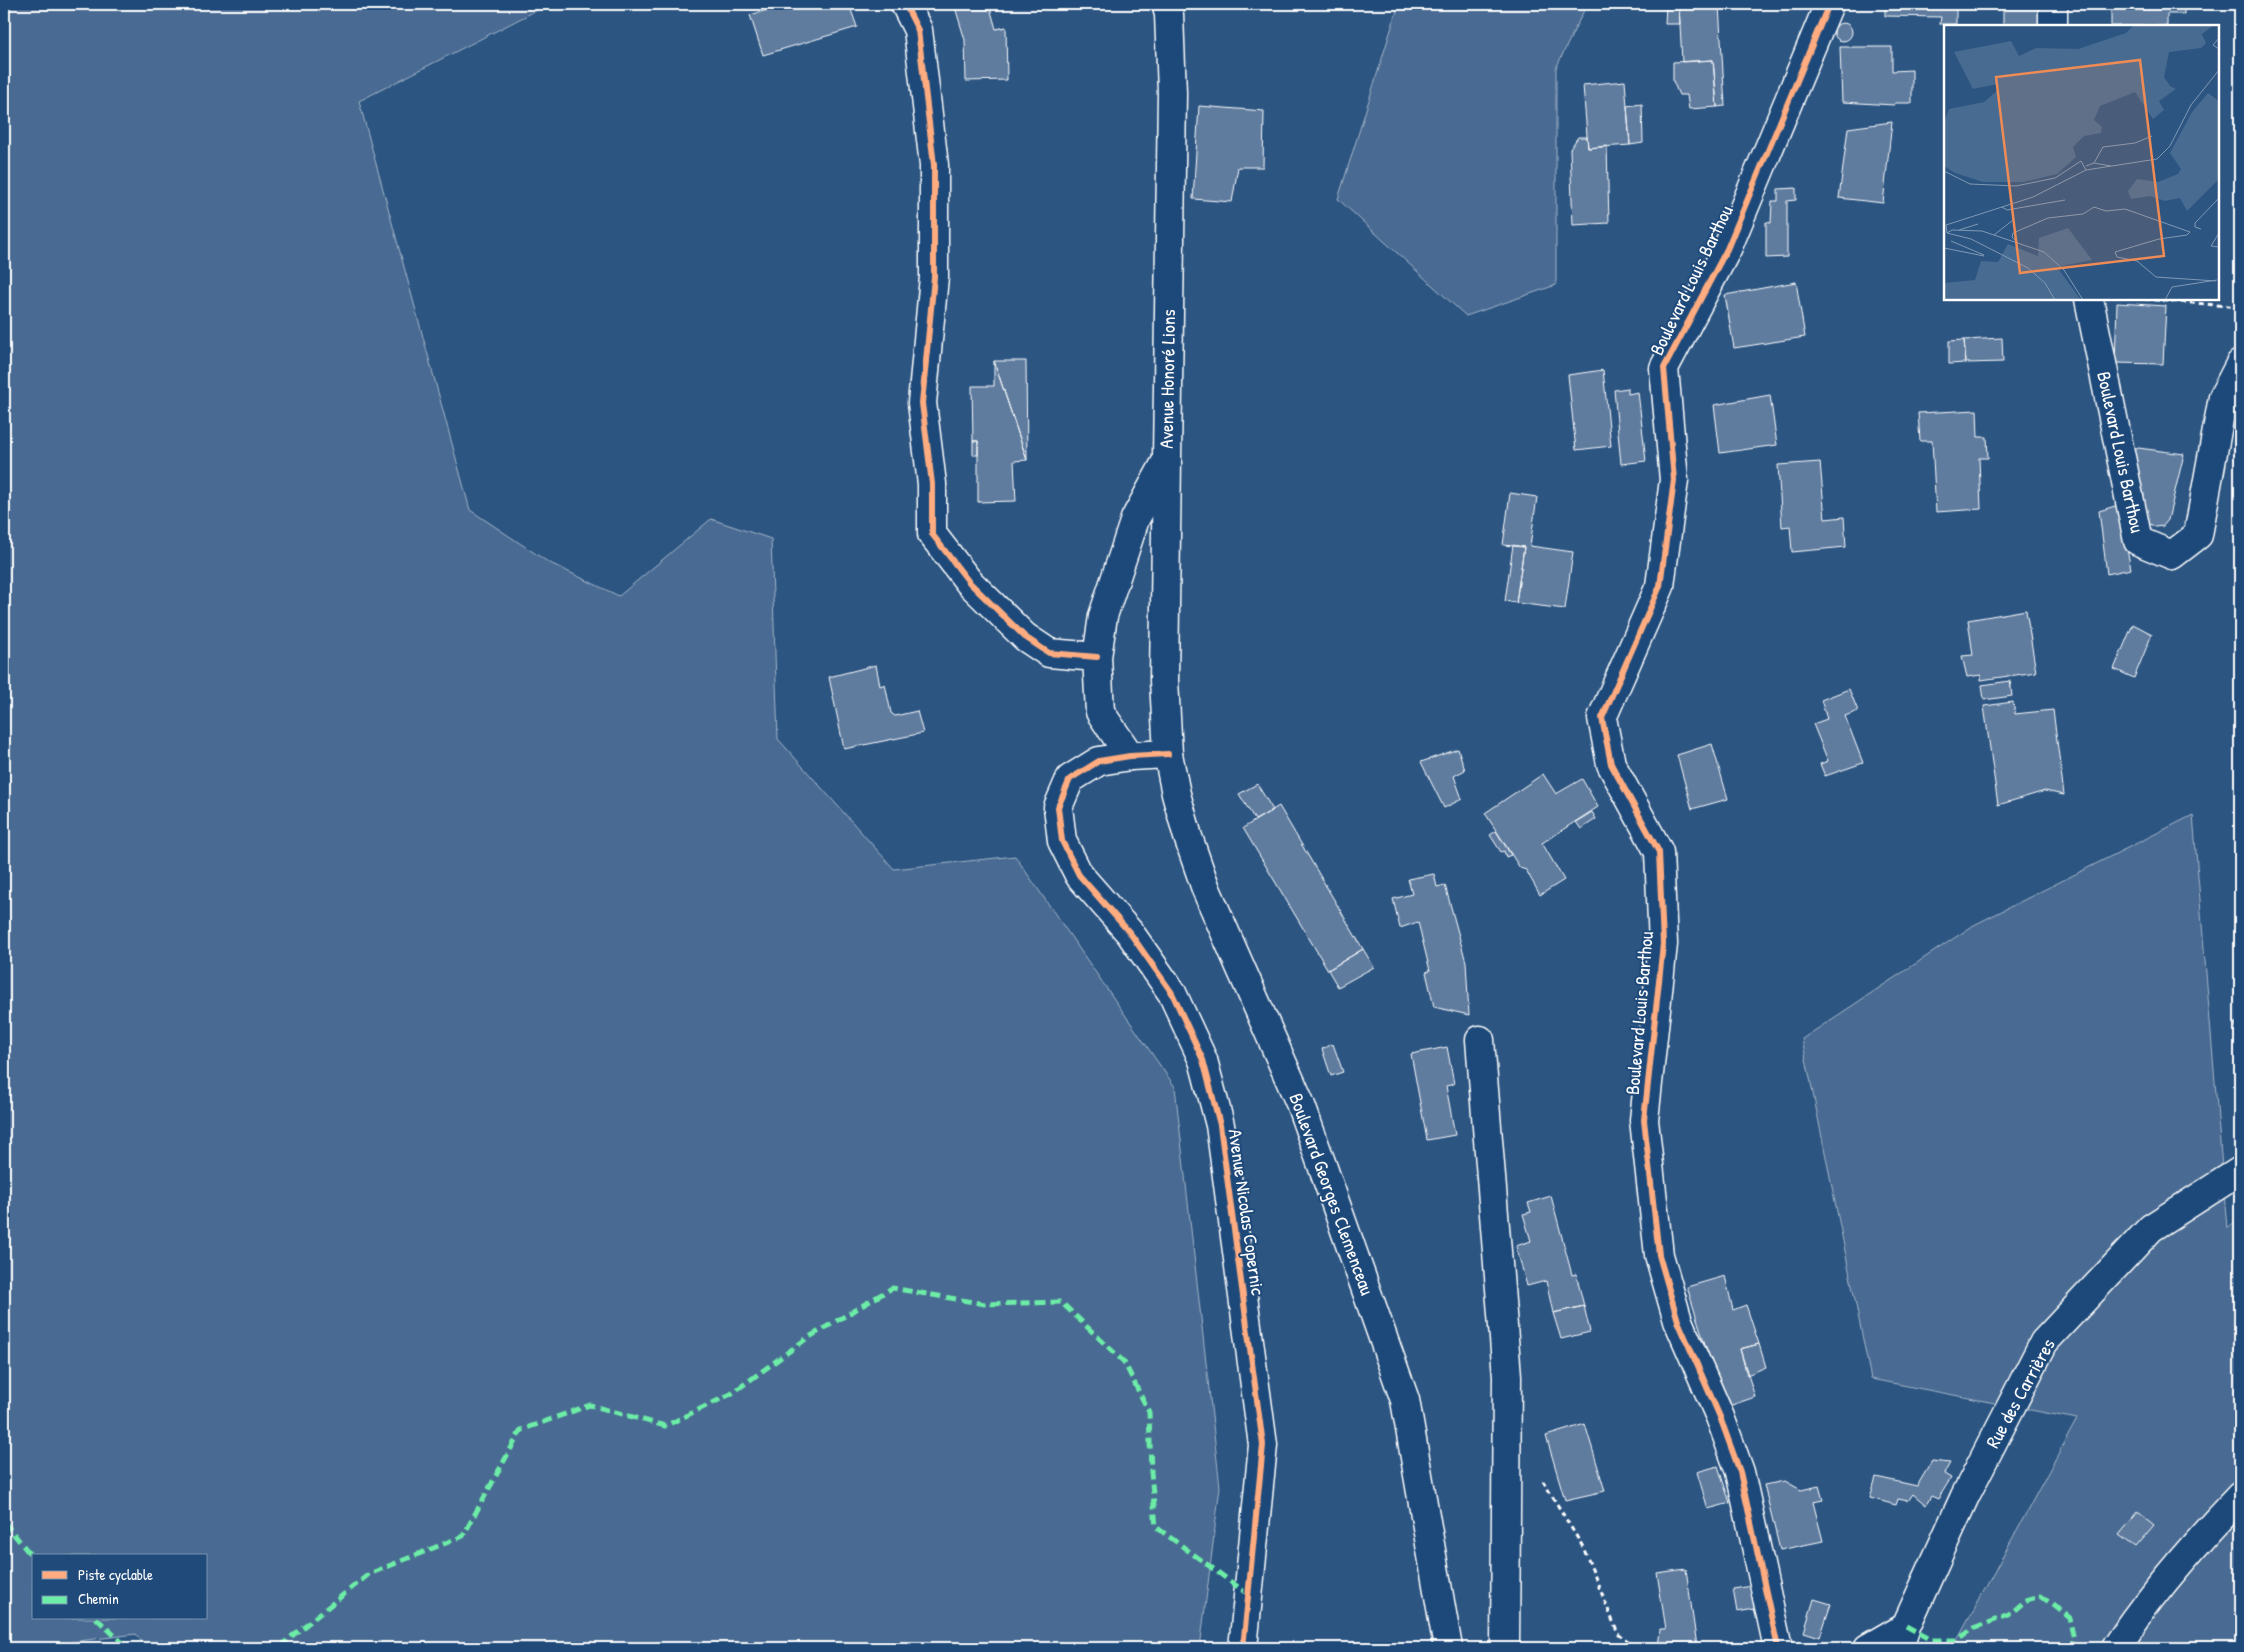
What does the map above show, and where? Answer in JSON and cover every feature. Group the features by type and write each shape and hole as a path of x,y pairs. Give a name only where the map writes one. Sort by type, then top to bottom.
{"street":[{"path":"904,4 918,30 934,164 934,277 922,403 932,484 932,534 968,582 1025,638 1049,653 1097,658"},
{"name":"Avenue Honoré Lions","path":"1166,4 1172,93 1164,680 1168,754"},
{"name":"Boulevard Louis Barthou","path":"1778,1648 1740,1472 1720,1417 1678,1321 1659,1255 1644,1120 1663,944 1659,852 1611,764 1602,718 1660,586 1674,480 1664,368 1727,249 1829,4"},
{"path":"2053,25 2054,4"},
{"name":"Boulevard Louis Barthou","path":"2089,300 2138,541 2172,556 2198,535 2223,397 2240,364"},
{"path":"1130,756 1100,712 1097,658 1103,616 1134,519 1166,462"},
{"name":"Avenue Nicolas Copernic","path":"1168,754 1130,756 1099,762 1070,779 1058,807 1062,841 1079,875 1130,932 1172,993 1203,1060 1220,1125 1263,1445 1243,1648"},
{"name":"Boulevard Georges Clemenceau","path":"1168,754 1178,803 1206,890 1300,1103 1405,1400 1448,1648"},
{"path":"1480,1040 1507,1376 1505,1648"},
{"name":"Rue des Carrières","path":"1903,1637 1965,1496 2044,1342 2151,1228 2240,1170"},
{"path":"2115,1648 2134,1620 2193,1545 2240,1496"},
{"path":"1868,1648 1903,1637"}],"path":[{"path":"2157,300 2240,307"},
{"path":"1547,1487 1584,1547 1618,1634 1635,1648"}],"shaded area":[{"path":"4,4 549,4 359,101 470,510 548,562 619,596 711,519 771,539 778,739 894,869 1015,856 1175,1087 1220,1487 1200,1648 146,1648 136,1634 70,1642 71,1648 4,1648"},
{"path":"1399,4 1587,4 1556,68 1556,285 1466,316 1338,199"},
{"path":"2193,815 2227,1228 2240,1220 2240,1648 1953,1648 2077,1419 1871,1379 1802,1039 1974,925"}],"building":[{"path":"788,4 849,4 857,27 763,55 750,15"},
{"path":"954,4 989,4 996,29 1006,27 1007,80 966,81 965,40"},
{"path":"1666,4 1692,5 1679,6 1680,24 1665,24"},
{"path":"1885,4 1956,4 1956,24 1940,24 1941,17 1885,16"},
{"path":"2003,4 2040,4 2040,25 2003,25"},
{"path":"2111,4 2184,4 2184,14 2167,14 2167,25 2111,25"},
{"path":"1719,5 1725,106 1717,107 1713,60 1682,62 1679,6"},
{"path":"1843,23 1849,26 1852,32 1849,38 1843,41 1837,38 1834,32 1837,26"},
{"path":"1840,47 1892,47 1892,71 1912,70 1912,103 1895,103 1894,105 1842,102"},
{"path":"1713,60 1717,107 1689,109 1687,95 1679,95 1673,81 1673,62"},
{"path":"1625,81 1630,145 1588,148 1583,85"},
{"path":"1642,104 1643,143 1630,145 1627,106"},
{"path":"1199,106 1264,111 1263,167 1238,167 1232,202 1193,199"},
{"path":"1892,122 1883,203 1839,198 1848,128"},
{"path":"1578,137 1587,137 1588,148 1607,146 1609,223 1573,225 1570,149"},
{"path":"1796,188 1796,200 1787,201 1787,257 1766,258 1766,222 1771,223 1772,201 1778,201 1778,189"},
{"path":"1796,282 1805,337 1734,348 1725,295"},
{"path":"2117,303 2166,306 2163,364 2115,363"},
{"path":"2002,338 2003,362 1966,363 1964,340"},
{"path":"1964,340 1966,363 1949,364 1949,341"},
{"path":"994,361 1026,361 1027,460"},
{"path":"994,361 1027,460 1014,461 1016,501 978,502 978,441 973,441 972,386 994,386"},
{"path":"1603,370 1611,446 1576,450 1568,375"},
{"path":"1628,388 1628,394 1638,392 1646,461 1621,464 1614,390"},
{"path":"1770,395 1777,445 1720,453 1714,405"},
{"path":"1977,410 1978,437 1987,437 1988,458 1979,458 1981,509 1936,512 1932,441 1920,441 1918,413"},
{"path":"973,441 978,441 978,455 973,455"},
{"path":"2131,447 2184,454 2168,520 2163,526 2155,527 2146,521"},
{"path":"1820,462 1825,519 1844,517 1846,547 1792,552 1790,526 1782,527 1778,465"},
{"path":"1510,493 1537,497 1530,546 1573,552 1565,609 1516,603 1524,547 1503,545"},
{"path":"2118,505 2131,569 2107,574 2099,511"},
{"path":"1513,545 1524,547 1516,603 1505,601"},
{"path":"2026,610 2036,672 1981,680 1981,675 1967,677 1962,656 1973,655 1968,620"},
{"path":"2133,624 2152,634 2134,678 2114,669"},
{"path":"876,665 880,686 885,684 891,713 895,716 917,711 923,733 844,749 829,677"},
{"path":"2010,681 2012,696 1984,700 1982,685"},
{"path":"1849,689 1858,711 1845,716 1863,763 1825,776 1820,764 1828,761 1813,724 1827,719 1821,700"},
{"path":"2013,702 2015,714 2053,710 2064,795 2045,791 1998,805 1984,706"},
{"path":"1712,744 1728,799 1692,809 1677,755"},
{"path":"1458,749 1465,770 1454,776 1462,799 1444,808 1421,762"},
{"path":"1543,774 1556,794 1582,779 1598,807 1542,843 1564,880 1540,895 1526,870 1520,868 1485,813"},
{"path":"1257,784 1273,810 1255,820 1239,794"},
{"path":"1279,806 1363,949 1328,970 1243,828"},
{"path":"1592,812 1596,819 1581,829 1576,822"},
{"path":"1496,831 1511,855 1506,857 1504,851 1501,852 1490,835"},
{"path":"1434,874 1437,887 1445,885 1466,962 1469,1015 1434,1007 1426,972 1430,971 1418,922 1400,928 1393,899 1412,894 1408,879"},
{"path":"1363,949 1374,967 1338,987 1328,970"},
{"path":"2240,1022 2240,1050 2235,1023"},
{"path":"1333,1044 1343,1072 1331,1076 1322,1049"},
{"path":"1447,1047 1454,1084 1446,1086 1455,1135 1427,1140 1411,1054"},
{"path":"1551,1196 1572,1275 1576,1274 1584,1306 1553,1313 1546,1281 1527,1286 1516,1246 1531,1241 1523,1214 1531,1212 1528,1203"},
{"path":"1725,1276 1733,1310 1746,1305 1759,1344 1740,1349 1755,1397 1729,1406 1720,1380 1717,1382 1687,1287"},
{"path":"1584,1306 1590,1332 1561,1339 1553,1313"},
{"path":"1759,1344 1766,1367 1747,1375 1740,1349"},
{"path":"1585,1424 1605,1491 1565,1500 1546,1436"},
{"path":"1932,1461 1950,1463 1944,1474 1951,1478 1938,1499 1931,1496 1926,1505 1913,1494 1908,1501 1898,1499 1896,1505 1870,1498 1876,1477 1917,1486"},
{"path":"1718,1466 1730,1503 1708,1509 1697,1472"},
{"path":"1785,1481 1801,1490 1819,1486 1823,1500 1813,1502 1823,1541 1780,1550 1764,1485"},
{"path":"2138,1512 2154,1525 2135,1547 2119,1535"},
{"path":"1686,1569 1697,1646 1658,1648 1660,1629 1666,1629 1657,1573"},
{"path":"1752,1586 1755,1609 1737,1612 1733,1589"},
{"path":"1814,1599 1831,1604 1820,1637 1804,1632"}],"marked path":[{"path":"281,1648 287,1640 369,1574 463,1536 521,1430 590,1405 665,1426 731,1394 806,1339 892,1288 985,1304 1061,1302 1124,1362 1149,1412 1151,1472 1156,1527 1249,1595"},
{"path":"4,1522 32,1557"},
{"path":"1906,1626 1932,1640 1957,1640 1976,1627 2009,1615 2026,1600 2041,1596 2069,1618 2074,1639 2070,1648"},
{"path":"98,1620 128,1648"}],"cycle path":[{"path":"905,4 918,30 934,165 934,277 922,403 932,484 932,534 969,582 1025,637 1049,653 1097,657"},
{"path":"1778,1648 1740,1472 1720,1417 1678,1321 1659,1255 1644,1120 1663,944 1659,852 1611,764 1602,718 1660,586 1674,480 1664,368 1727,249 1829,4"},
{"path":"1168,754 1130,756 1099,761 1070,779 1058,807 1062,841 1079,875 1130,933 1172,993 1203,1060 1220,1125 1263,1445 1243,1648"}]}
